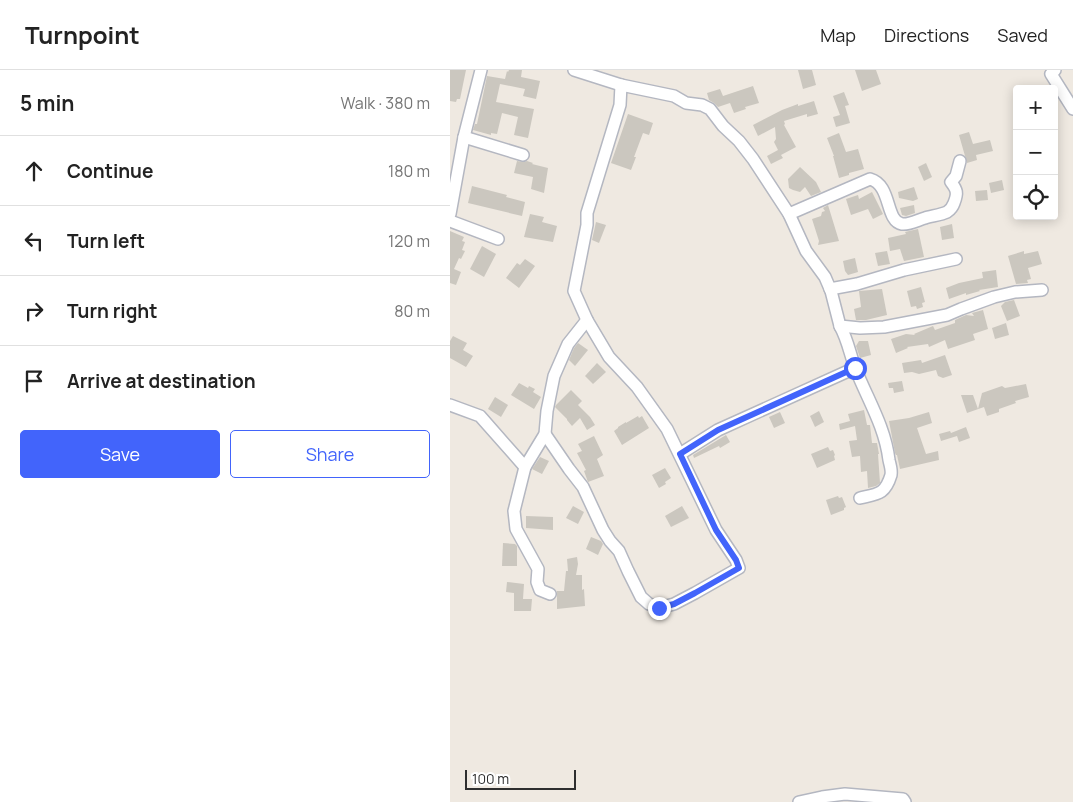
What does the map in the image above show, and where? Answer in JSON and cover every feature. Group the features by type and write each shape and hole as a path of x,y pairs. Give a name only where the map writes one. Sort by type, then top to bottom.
{"street":[{"path":"450,214 464,137 481,70"},
{"path":"574,70 622,85 674,96 686,103 702,105 710,110 754,159 788,214 806,251 825,277 855,368 881,424 889,455 891,473 886,487 879,494 860,498"},
{"path":"1055,70 1051,74 1073,109"},
{"path":"545,434 583,487 603,530 619,551 641,597 649,604 659,608 674,604 739,568 736,560 716,530 667,429 637,387 609,357 587,320 574,291 587,213 620,105 622,85"},
{"path":"464,137 523,155"},
{"path":"788,214 870,179 876,181 884,190 894,220 901,224 947,212 957,195 955,187 951,182 956,176 960,161"},
{"path":"450,221 498,239"},
{"path":"830,289 956,259"},
{"path":"840,326 860,328 884,327 946,315 994,297 1015,292 1042,290"},
{"path":"550,594 540,590 537,582 538,569 516,529 514,510 525,467 545,434 547,411 554,376 568,344 587,320"},
{"path":"680,454 718,430 855,368"},
{"path":"450,405 480,416 525,467"},
{"path":"799,802 845,794 903,799 905,802"}],"building":[{"path":"450,70 466,70 460,99 457,99 456,102 450,101"},
{"path":"509,70 522,70 521,77 540,81 536,99 523,96 525,89 500,84 496,102 534,109 528,138 514,135 518,117 502,113 497,134 491,133 491,135 473,130 475,124 477,124 487,76 505,79"},
{"path":"798,70 812,70 816,85 803,89"},
{"path":"855,70 876,70 881,84 862,91"},
{"path":"753,86 759,103 734,113 730,103 718,107 709,100 707,93 720,89 723,96"},
{"path":"844,92 849,105 845,106 850,123 836,127 833,117 840,115 833,96"},
{"path":"814,101 818,114 807,117 807,114 784,121 784,125 796,147 781,155 783,158 771,164 767,156 778,150 774,142 776,139 775,127 758,136 753,125 782,110"},
{"path":"628,114 653,123 649,135 643,133 631,170 611,163"},
{"path":"969,132 973,144 990,140 993,151 976,155 977,160 967,163 959,135"},
{"path":"839,133 846,152 858,149 864,169 839,178 834,156 827,138"},
{"path":"517,161 527,161 548,168 544,193 531,189 533,177 514,173"},
{"path":"926,163 932,177 924,181 918,167"},
{"path":"800,167 816,182 821,192 811,196 805,187 800,192 789,188 788,179"},
{"path":"1002,180 1004,190 991,193 989,183"},
{"path":"472,186 525,202 522,216 468,203"},
{"path":"914,187 918,199 913,201 899,198 898,192"},
{"path":"987,190 988,200 976,201 975,191"},
{"path":"872,192 883,214 873,219 868,209 851,215 846,199 858,195 859,199"},
{"path":"828,205 839,241 818,245 819,241 812,219 821,216 822,212 825,211 823,208"},
{"path":"914,205 915,213 906,216 902,215 900,208"},
{"path":"530,214 544,217 542,222 557,226 553,242 524,237"},
{"path":"596,222 606,225 599,243 592,240"},
{"path":"952,224 954,238 942,240 940,227"},
{"path":"918,229 924,257 904,261 900,249 890,251 888,238"},
{"path":"450,231 464,237 462,241 465,242 462,250 465,251 454,269 461,272 456,285 450,283"},
{"path":"482,246 496,254 484,277 470,269"},
{"path":"887,251 890,264 878,266 875,253"},
{"path":"1024,251 1024,254 1038,251 1042,264 1028,268 1031,279 1027,280 1028,283 1016,284 1008,256"},
{"path":"855,258 858,272 848,275 843,261"},
{"path":"525,259 535,266 519,288 506,278 517,263 520,265"},
{"path":"996,270 998,287 979,290 966,295 966,293 949,299 946,288 983,278 982,272"},
{"path":"921,287 925,302 922,303 923,307 917,309 916,306 911,307 907,291"},
{"path":"882,289 887,315 866,320 856,320 854,309 861,307 859,291"},
{"path":"1014,300 1020,316 1007,321 1001,306 1005,302"},
{"path":"983,310 988,329 973,334 975,340 948,349 945,340 929,347 928,344 907,347 896,353 891,339 906,334 915,335 933,326 935,330 955,323 955,320 966,315 974,316 972,313"},
{"path":"1006,323 1009,335 995,339 992,328"},
{"path":"453,336 467,343 463,350 473,356 466,367 450,358 450,341"},
{"path":"859,341 868,341 871,355 860,358 856,346"},
{"path":"578,343 588,350 575,366 569,360"},
{"path":"945,355 952,375 943,378 938,376 936,370 919,374 912,372 904,373 902,363 921,360 922,363"},
{"path":"597,363 606,372 593,384 585,376"},
{"path":"902,381 904,391 894,393 893,388 889,388 888,383"},
{"path":"519,383 528,388 529,386 535,389 533,392 541,397 534,409 511,395"},
{"path":"1026,384 1029,397 1015,401 1016,403 987,416 984,407 967,413 961,395 973,395 978,409 982,393 1002,386 1005,388"},
{"path":"571,390 582,401 578,405 595,425 587,430 580,418 572,426 555,407"},
{"path":"495,397 508,405 501,417 488,409"},
{"path":"864,410 867,425 870,425 872,443 877,443 879,454 880,483 868,488 867,471 861,472 860,456 852,457 849,441 857,440 855,426 840,430 839,424 850,421 848,414"},
{"path":"819,411 824,422 815,427 810,416"},
{"path":"780,412 785,423 774,428 769,417"},
{"path":"929,412 932,423 917,428 926,454 938,451 939,460 900,469 889,421"},
{"path":"638,416 639,418 642,416 649,428 622,445 614,431"},
{"path":"966,427 970,438 959,442 957,436 941,441 939,434 950,431 951,433"},
{"path":"726,435 730,442 694,458 693,455"},
{"path":"594,436 603,455 597,459 604,476 588,482 584,471 586,470 577,453 582,451 578,444"},
{"path":"828,447 830,451 833,450 835,460 817,468 811,454"},
{"path":"540,457 549,461 542,474 532,469"},
{"path":"665,468 671,478 659,488 652,475"},
{"path":"838,496 839,498 842,497 846,507 844,510 831,515 826,500"},
{"path":"573,506 584,512 578,524 566,518"},
{"path":"682,506 689,518 671,527 665,516"},
{"path":"526,516 553,517 553,530 526,528"},
{"path":"591,537 601,541 603,544 598,555 586,549"},
{"path":"503,543 515,544 517,546 517,566 502,566"},
{"path":"577,557 576,575 582,575 585,606 557,609 557,591 564,591 566,571 568,571 567,559"},
{"path":"507,582 524,584 523,599 532,599 531,611 514,611 514,593 506,592"}],"route":[{"path":"659,608 674,604 739,568 736,560 716,530 680,454 718,430 855,368"}]}
